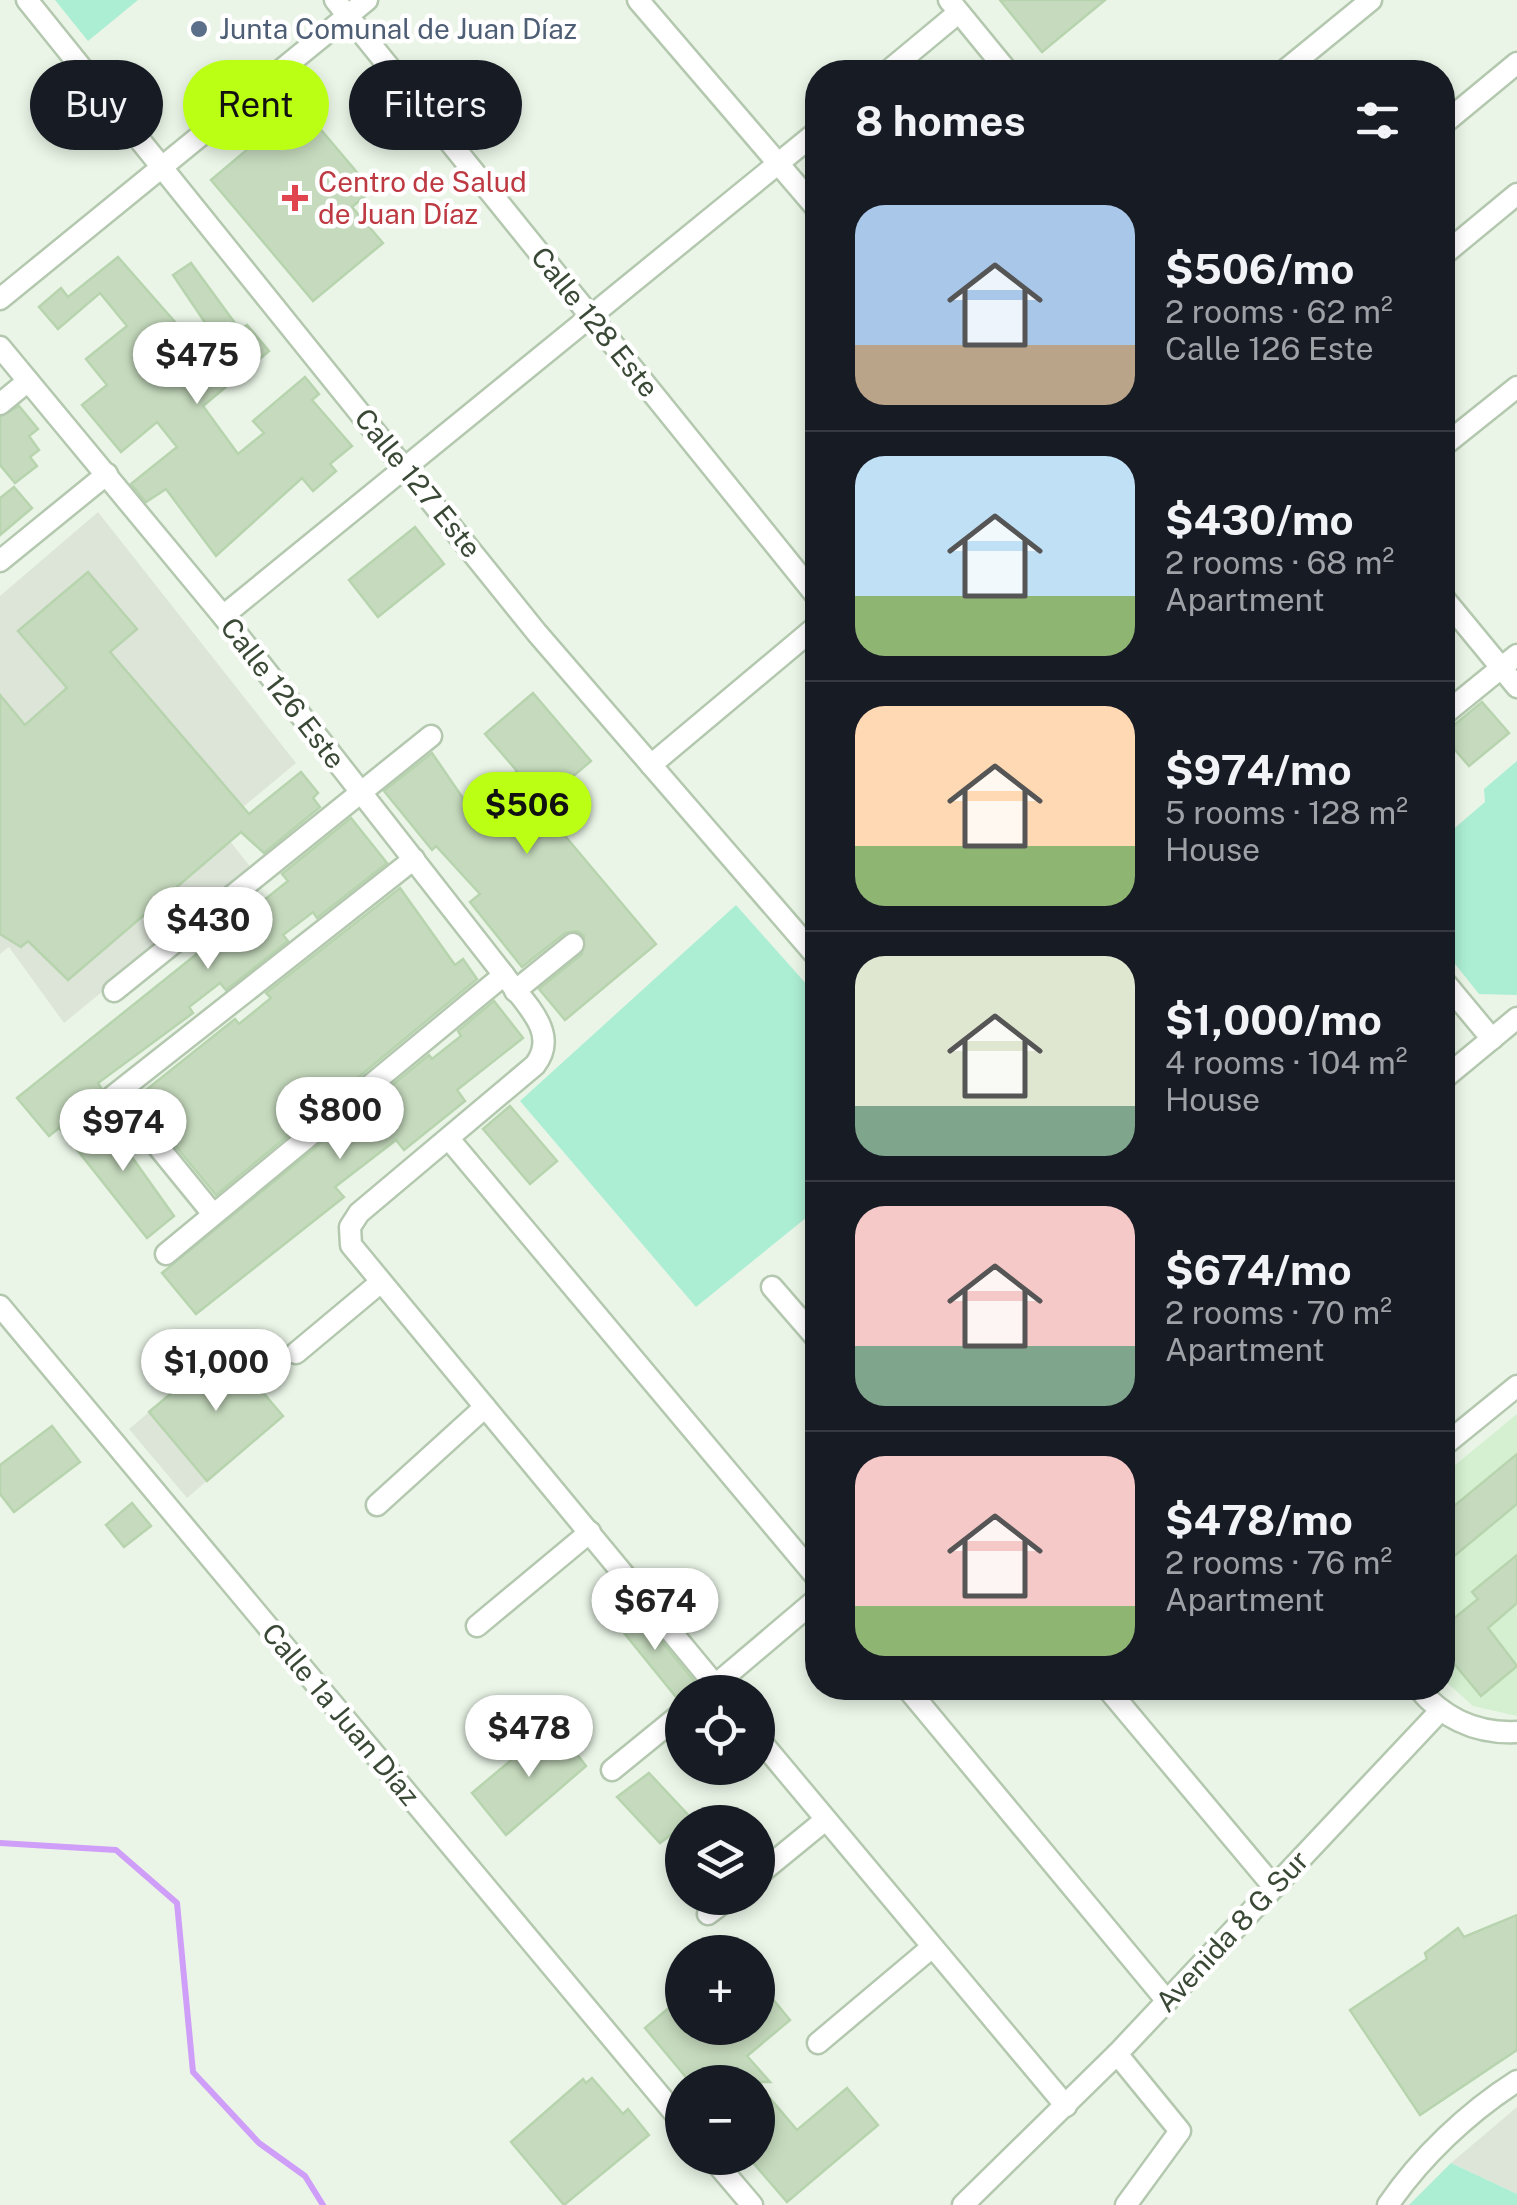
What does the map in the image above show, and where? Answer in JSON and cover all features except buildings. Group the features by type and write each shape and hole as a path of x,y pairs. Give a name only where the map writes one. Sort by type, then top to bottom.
{"street":[{"name":"Calle 127 Este","path":"28,0 538,633 805,943"},
{"path":"0,299 163,170 341,8 367,0"},
{"path":"638,0 805,195"},
{"path":"1299,60 1372,0"},
{"path":"899,60 954,6 998,60"},
{"name":"Calle 128 Este","path":"341,8 805,582"},
{"path":"1455,115 1517,64"},
{"path":"223,616 805,142"},
{"path":"1455,245 1517,194"},
{"name":"Calle 126 Este","path":"0,347 223,616 510,983 547,1038 547,1050 448,1139"},
{"path":"0,404 28,381"},
{"path":"1455,437 1517,387"},
{"path":"0,561 106,474"},
{"path":"1455,609 1509,661 1517,686"},
{"path":"651,765 805,636"},
{"path":"1455,705 1509,661"},
{"path":"114,991 431,736"},
{"path":"75,1126 414,859"},
{"path":"166,1254 510,983 573,944"},
{"path":"1455,995 1492,1039"},
{"path":"1455,1069 1517,1018"},
{"path":"116,1095 213,1214"},
{"path":"703,1675 352,1245 350,1227 359,1213 448,1139 805,1564"},
{"path":"296,1353 381,1282"},
{"path":"772,1287 805,1325"},
{"name":"Calle 1a Juan Díaz","path":"0,1306 665,2102"},
{"path":"1455,1436 1517,1386"},
{"path":"377,1505 485,1407"},
{"path":"477,1626 590,1532"},
{"path":"732,1675 805,1610"},
{"path":"917,1700 1167,2001"},
{"path":"1117,1700 1273,1886"},
{"path":"1428,1700 1439,1712 1490,1734 1517,1732"},
{"name":"Avenida 8 G Sur","path":"964,2205 1117,2054 1439,1712"},
{"path":"612,1770 665,1727"},
{"path":"775,1759 1066,2106"},
{"path":"775,1860 824,1821"},
{"path":"818,2043 931,1948"},
{"path":"1117,2054 1180,2131 1126,2205"},
{"path":"1388,2205 1467,2120 1517,2081"},
{"path":"726,2175 752,2205"}],"shaded area":[{"path":"55,0 138,0 88,41"},
{"path":"98,512 296,763 219,827 252,869 64,1023 9,947 0,954 0,596"},
{"path":"1517,761 1517,995 1479,994 1455,964 1455,828 1485,802 1484,789"},
{"path":"736,905 805,983 805,1219 696,1307 520,1101"},
{"path":"225,1348 283,1416 187,1498 129,1429"},
{"path":"1517,1414 1517,1716 1473,1706 1455,1690 1455,1465"},
{"path":"1517,2107 1517,2194 1451,2163"},
{"path":"1451,2163 1517,2194 1517,2205 1409,2205"}],"waterway":[{"path":"0,1843 116,1850 177,1903 193,2072 259,2143 305,2176 323,2205"}],"place":[{"name":"Junta Comunal de Juan Díaz","path":"199,29"},
{"name":"Centro de Salud de Juan Díaz","path":"295,198"}]}
